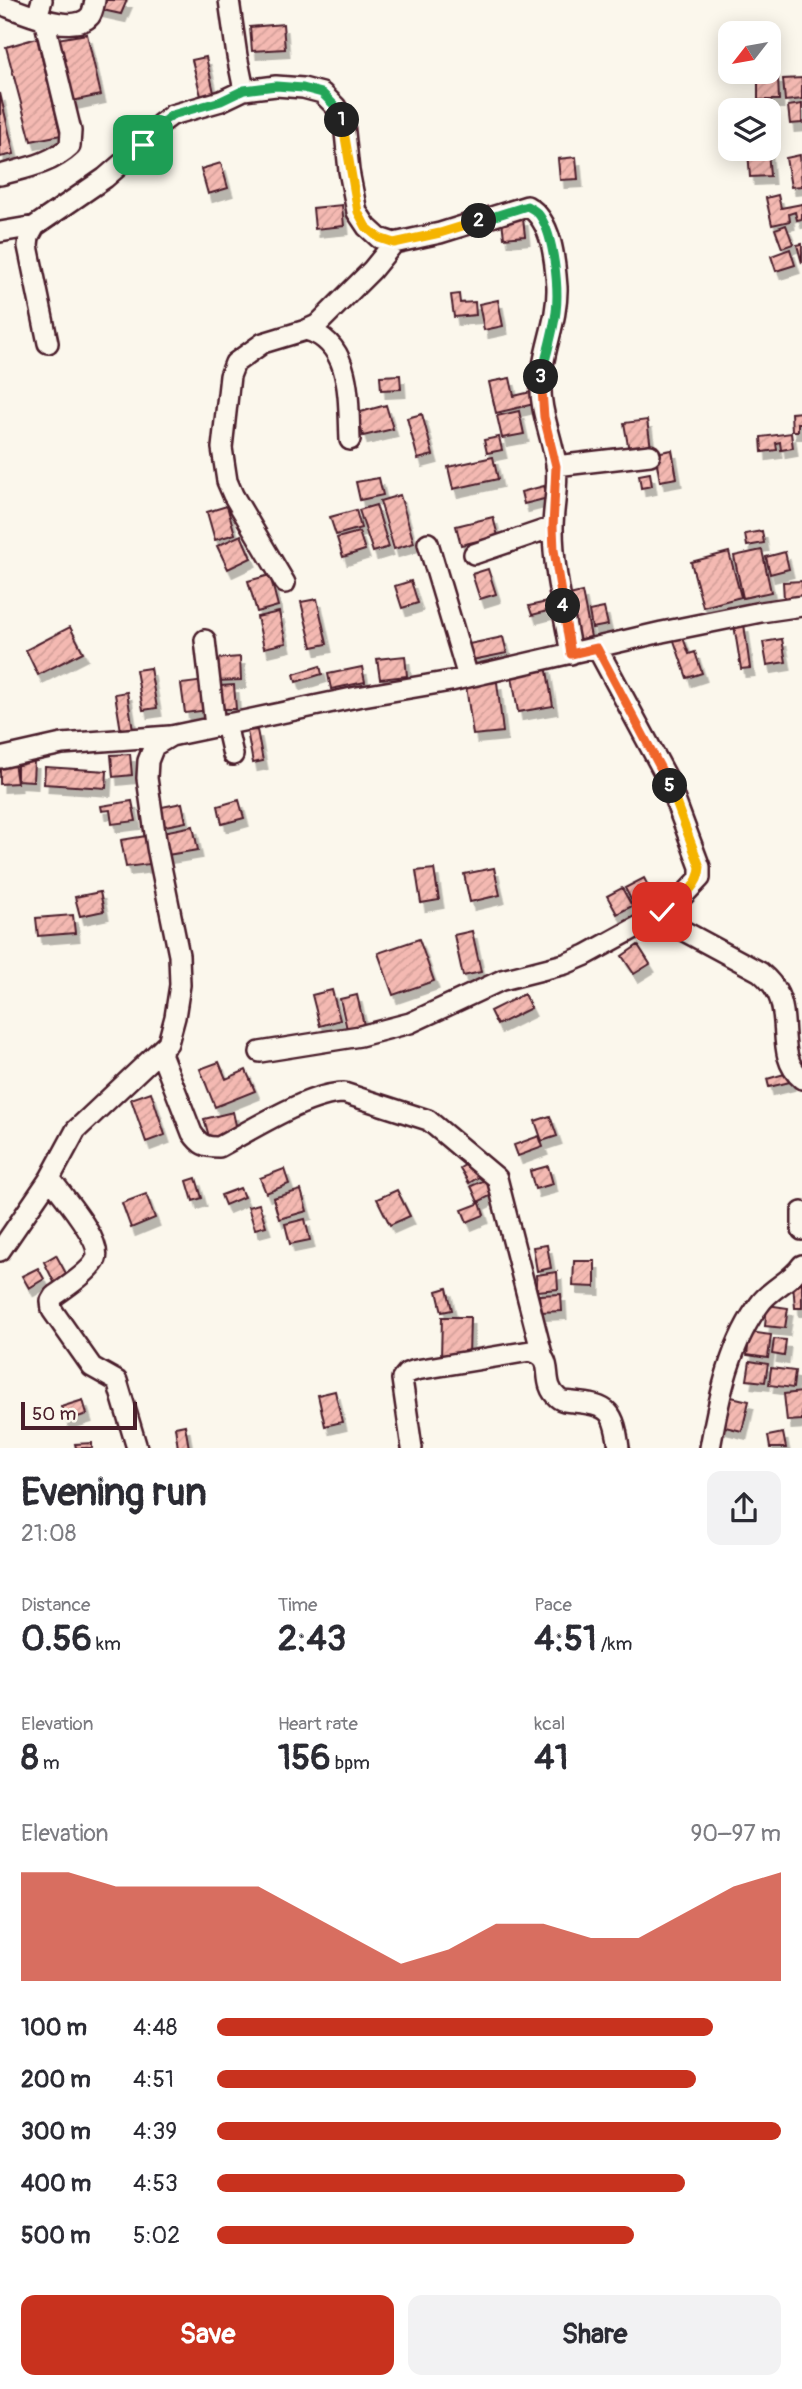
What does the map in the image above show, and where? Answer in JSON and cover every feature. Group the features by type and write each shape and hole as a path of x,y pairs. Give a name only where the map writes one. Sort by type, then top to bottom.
{"street":[{"path":"0,4 41,12 67,24 81,23 91,15 95,0"},
{"path":"229,0 244,90"},
{"path":"0,176 60,156 71,146 71,131 41,12"},
{"path":"0,232 35,226 105,178 172,115 221,101 244,90 276,86 322,93 336,107 344,123 349,172 358,212 366,227 379,238 394,243 440,233 527,206 538,212 549,237 556,286 556,311 541,380 544,417 556,466 554,550 571,654"},
{"path":"35,226 28,246 48,343"},
{"path":"285,583 227,481 222,448 230,376 235,363 262,343 306,330 327,316 394,243"},
{"path":"306,330 326,339 334,347 341,363 347,386 350,440"},
{"path":"556,466 650,455"},
{"path":"474,554 553,527"},
{"path":"429,543 468,677"},
{"path":"0,758 62,744 171,736 468,677 687,627 802,606"},
{"path":"205,639 220,725 233,755"},
{"path":"260,1052 360,1036 410,1023 502,980 565,964 616,940 662,912 694,886 700,878 700,867 666,776 597,648"},
{"path":"0,1251 50,1178 76,1130 168,1043 180,985 179,955 146,778 148,761 154,746 171,736"},
{"path":"662,912 682,930 760,972 770,981 782,1004 788,1060 802,1079"},
{"path":"160,1051 192,1133 198,1142 206,1147 219,1147 330,1093 344,1093 428,1120 497,1178 551,1390 562,1401 596,1404 606,1409 617,1429 619,1447"},
{"path":"50,1178 90,1234 96,1248 96,1259 90,1266 54,1296 51,1301 52,1310 92,1367 117,1381 137,1447"},
{"path":"802,1212 802,1230"},
{"path":"710,1447 726,1378 737,1346 751,1318 764,1300 802,1265"},
{"path":"412,1447 402,1379 407,1373 530,1351 542,1354"}],"building":[{"path":"101,0 127,0 121,14 98,9"},
{"path":"283,24 285,49 252,51 250,27"},
{"path":"87,34 101,95 72,101 57,39"},
{"path":"37,38 61,135 31,141 6,47"},
{"path":"206,57 215,97 202,100 192,60"},
{"path":"802,78 802,99 785,101 783,79"},
{"path":"758,84 778,84 779,98 758,98"},
{"path":"0,93 14,154 0,157"},
{"path":"802,104 802,123 790,124 788,106"},
{"path":"800,155 802,186 791,187 786,158"},
{"path":"576,157 578,179 560,180 558,159"},
{"path":"749,161 769,161 770,176 750,177"},
{"path":"221,163 228,188 208,194 201,169"},
{"path":"778,195 781,208 802,204 802,219 797,220 795,212 789,214 790,221 772,225 766,198"},
{"path":"342,205 344,226 315,229 313,208"},
{"path":"523,218 525,236 504,238 502,220"},
{"path":"786,225 793,244 782,248 775,229"},
{"path":"802,244 802,263 797,245"},
{"path":"790,249 795,265 776,271 771,256"},
{"path":"459,294 460,303 475,302 476,315 454,317 451,295"},
{"path":"498,300 503,326 484,330 479,304"},
{"path":"400,375 401,389 381,390 380,376"},
{"path":"510,378 514,396 531,392 534,404 496,413 489,382"},
{"path":"386,405 393,429 363,436 357,413"},
{"path":"519,411 524,434 502,438 497,416"},
{"path":"802,412 802,423 798,423 798,431 792,431 791,413"},
{"path":"422,414 433,455 418,459 407,418"},
{"path":"647,420 651,448 629,451 624,423"},
{"path":"791,433 793,448 781,450 780,442 776,443 777,450 762,452 761,437"},
{"path":"499,437 502,450 487,453 484,440"},
{"path":"672,450 677,478 660,481 655,453"},
{"path":"493,457 498,479 453,489 448,467"},
{"path":"650,473 652,486 641,488 639,475"},
{"path":"379,478 383,495 360,500 356,482"},
{"path":"544,486 548,498 524,504 521,492"},
{"path":"400,495 414,543 394,549 380,501"},
{"path":"376,505 389,547 373,552 359,510"},
{"path":"227,506 235,534 215,540 207,512"},
{"path":"356,510 361,528 336,535 330,517"},
{"path":"493,517 498,536 461,545 456,526"},
{"path":"762,531 764,543 747,546 745,534"},
{"path":"359,532 365,550 343,557 337,538"},
{"path":"241,535 251,558 228,569 217,546"},
{"path":"762,550 771,592 743,598 734,556"},
{"path":"729,552 741,597 703,607 691,562"},
{"path":"785,552 789,569 770,574 766,557"},
{"path":"488,569 496,594 480,599 472,574"},
{"path":"270,575 278,606 257,612 248,581"},
{"path":"411,581 418,603 402,608 395,586"},
{"path":"802,581 802,598 784,599 783,582"},
{"path":"582,592 591,637 575,640 565,596"},
{"path":"317,599 327,644 312,647 301,602"},
{"path":"556,600 559,608 532,615 529,606"},
{"path":"604,608 608,625 592,628 589,611"},
{"path":"279,612 286,643 264,648 257,617"},
{"path":"744,624 750,668 741,669 734,625"},
{"path":"70,627 83,652 38,675 26,650"},
{"path":"682,635 689,654 695,652 702,673 687,678 673,638"},
{"path":"503,637 507,653 472,660 469,644"},
{"path":"782,639 786,662 767,665 763,642"},
{"path":"405,656 407,676 380,679 377,659"},
{"path":"240,657 241,680 215,681 214,659"},
{"path":"546,665 553,706 518,712 511,670"},
{"path":"320,666 322,674 296,682 294,674"},
{"path":"362,667 365,682 331,689 328,674"},
{"path":"150,668 157,708 143,710 136,670"},
{"path":"205,681 209,710 185,713 181,684"},
{"path":"497,682 503,732 473,735 466,686"},
{"path":"234,685 236,709 221,709 220,686"},
{"path":"127,692 133,730 121,731 115,694"},
{"path":"257,730 263,761 253,763 247,731"},
{"path":"130,754 132,775 113,777 111,755"},
{"path":"17,761 34,761 33,781 17,780"},
{"path":"14,762 17,783 0,784 0,764"},
{"path":"45,767 107,771 106,788 44,784"},
{"path":"239,800 244,818 222,824 218,806"},
{"path":"132,801 136,821 112,824 110,810 102,811 101,806"},
{"path":"182,803 186,822 160,827 157,808"},
{"path":"193,826 198,850 167,855 163,832"},
{"path":"146,836 150,864 126,867 121,840"},
{"path":"494,868 500,895 470,902 464,874"},
{"path":"434,869 439,900 421,903 416,871"},
{"path":"644,878 654,897 635,907 625,888"},
{"path":"622,888 632,906 617,914 607,896"},
{"path":"100,892 104,911 80,916 75,897"},
{"path":"73,915 75,933 38,936 36,918"},
{"path":"472,931 481,972 463,976 454,935"},
{"path":"419,939 434,981 393,995 378,953"},
{"path":"638,945 650,964 634,974 622,956"},
{"path":"332,990 340,1020 320,1026 312,995"},
{"path":"524,994 531,1008 497,1025 490,1011"},
{"path":"357,995 364,1025 347,1029 340,999"},
{"path":"219,1062 226,1079 246,1070 255,1091 215,1107 200,1069"},
{"path":"788,1073 790,1082 769,1087 767,1079"},
{"path":"151,1092 165,1135 146,1142 131,1099"},
{"path":"233,1112 238,1134 210,1140 204,1119"},
{"path":"550,1116 557,1136 542,1141 535,1121"},
{"path":"539,1136 543,1147 518,1156 514,1145"},
{"path":"473,1160 482,1175 469,1183 460,1168"},
{"path":"548,1166 553,1184 535,1189 530,1171"},
{"path":"284,1169 289,1184 266,1193 260,1178"},
{"path":"196,1178 202,1198 193,1201 187,1181"},
{"path":"490,1178 496,1193 478,1202 471,1186"},
{"path":"240,1188 244,1197 225,1205 221,1195"},
{"path":"301,1190 307,1211 279,1219 273,1198"},
{"path":"397,1190 410,1216 390,1225 377,1199"},
{"path":"146,1194 155,1218 131,1228 122,1203"},
{"path":"480,1203 484,1215 467,1222 462,1210"},
{"path":"259,1204 266,1226 255,1229 248,1207"},
{"path":"305,1219 310,1240 290,1244 285,1224"},
{"path":"547,1245 551,1268 537,1271 533,1247"},
{"path":"56,1255 68,1277 55,1284 44,1262"},
{"path":"574,1261 595,1261 595,1287 573,1286"},
{"path":"38,1268 44,1279 29,1288 22,1276"},
{"path":"557,1272 558,1289 537,1291 536,1275"},
{"path":"802,1282 802,1308 795,1308 793,1283"},
{"path":"447,1288 452,1310 442,1312 437,1291"},
{"path":"561,1294 562,1311 540,1312 539,1295"},
{"path":"767,1305 788,1308 785,1328 765,1326"},
{"path":"442,1317 470,1317 469,1358 441,1358"},
{"path":"750,1332 771,1335 768,1358 747,1355"},
{"path":"774,1339 786,1340 784,1356 772,1354"},
{"path":"750,1361 768,1364 765,1382 747,1380"},
{"path":"771,1368 795,1371 793,1388 769,1385"},
{"path":"335,1391 342,1422 325,1426 318,1395"},
{"path":"802,1392 802,1420 787,1421 784,1394"},
{"path":"727,1396 749,1401 742,1431 721,1426"},
{"path":"83,1400 87,1414 65,1421 61,1407"},
{"path":"185,1425 189,1448 178,1448 175,1427"},
{"path":"783,1433 786,1448 770,1448 768,1436"},
{"path":"92,1443 92,1448 76,1448 75,1444"}],"route":[{"path":"143,145 160,124 172,115 221,101 244,90 276,86 303,88 322,93 336,107 344,123 349,172 358,212 366,227 379,238 394,243 440,233 527,206 538,212 549,237 556,286 556,311 541,380 541,397 556,466 554,550 571,654 597,648 666,776 700,867 700,878 694,886 662,912"}]}
